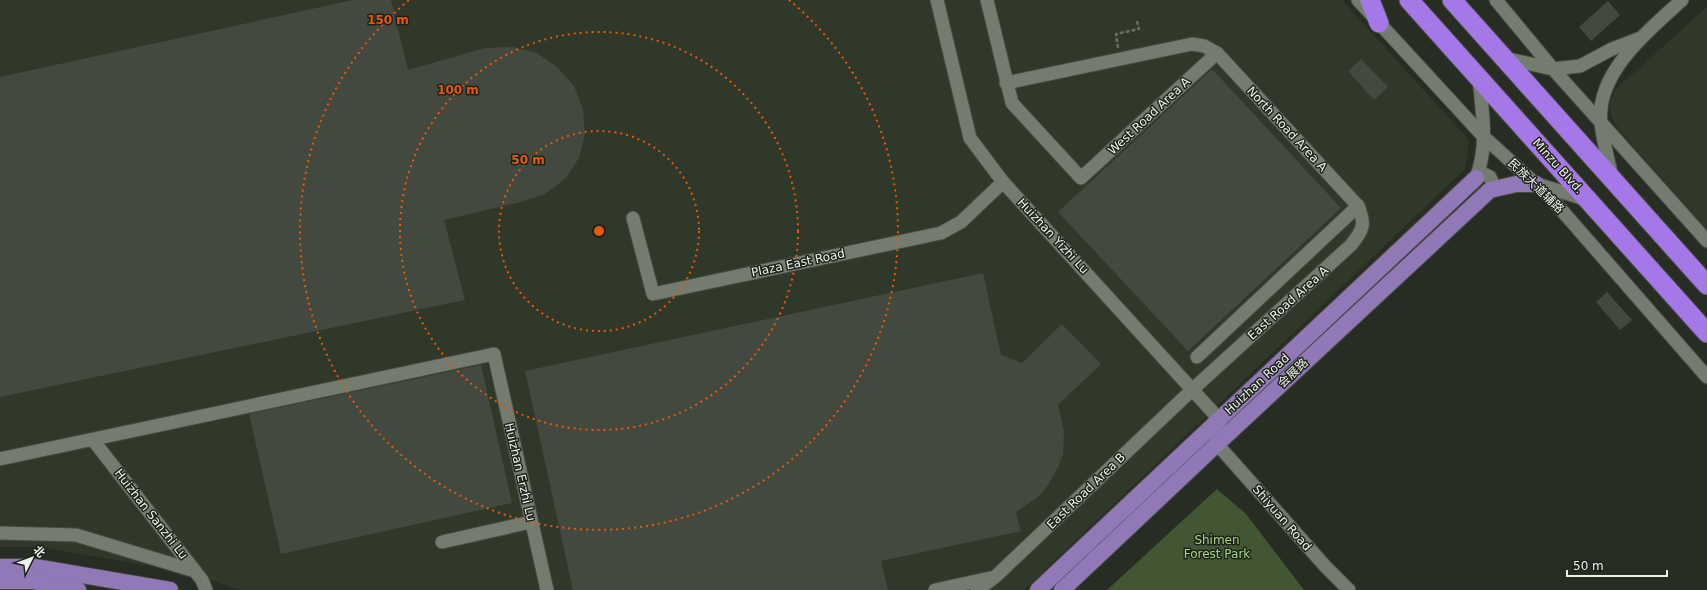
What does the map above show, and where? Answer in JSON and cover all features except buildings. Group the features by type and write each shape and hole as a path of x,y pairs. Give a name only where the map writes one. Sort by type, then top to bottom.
{"highway":[{"path":"1370,0 1379,23"},
{"name":"Minzu Blvd.","path":"1409,0 1707,333"},
{"path":"1452,0 1707,285"},
{"path":"1460,0 1503,57"}],"main road":[{"name":"Huizhan Road","path":"1038,590 1476,178"},
{"name":"会展路","path":"1062,590 1490,190 1516,184 1536,184"},
{"path":"0,567 35,567 170,590"},
{"path":"0,581 34,581 78,590"}],"street":[{"name":"Huizhan Yizhi Lu","path":"937,0 970,138 1003,182 1193,389 1219,420"},
{"path":"987,0 1006,83 1192,44 1204,46 1217,53"},
{"name":"民族大道辅路","path":"1358,0 1484,136 1551,198 1611,266 1645,308 1707,377"},
{"path":"1496,0 1553,69 1707,241"},
{"path":"1613,180 1600,122 1602,104 1610,76 1640,38 1682,0"},
{"path":"1503,57 1553,69 1580,66 1612,49 1640,38"},
{"name":"West Road Area A","path":"1006,83 1012,103 1082,178 1217,53"},
{"name":"North Road Area A","path":"1217,53 1358,206"},
{"path":"1476,178 1482,162 1484,136 1479,78"},
{"path":"1476,178 1484,174 1490,177 1493,184 1490,190"},
{"name":"Plaza East Road","path":"633,218 653,294 941,233 961,222 1003,182"},
{"path":"1536,184 1588,200"},
{"path":"1197,357 1358,206"},
{"name":"East Road Area A","path":"1193,389 1350,245 1361,232 1362,217 1358,206"},
{"name":"Huizhan Erzhi Lu","path":"93,440 494,354 547,590"},
{"name":"East Road Area B","path":"977,590 995,577 1193,389"},
{"path":"1217,444 1219,420"},
{"path":"0,459 93,440"},
{"name":"Huizhan Sanzhi Lu","path":"93,440 202,580 206,590"},
{"name":"Shiyuan Road","path":"1217,444 1324,566 1349,590"},
{"path":"442,542 532,522"},
{"path":"0,533 76,535 195,571"},
{"path":"1324,566 1340,590"},
{"path":"935,590 995,577"}],"path":[{"path":"1120,60 1116,34 1139,29 1137,20"}],"shaded area":[{"path":"0,0 1342,0 1469,140 1465,169 1024,590 240,590 186,572 40,547 0,547"},
{"path":"1707,7 1707,230 1619,130 1611,116 1610,101 1616,89"}],"green space":[{"name":"Shimen Forest Park","path":"1217,489 1246,514 1304,590 1107,590"}]}
